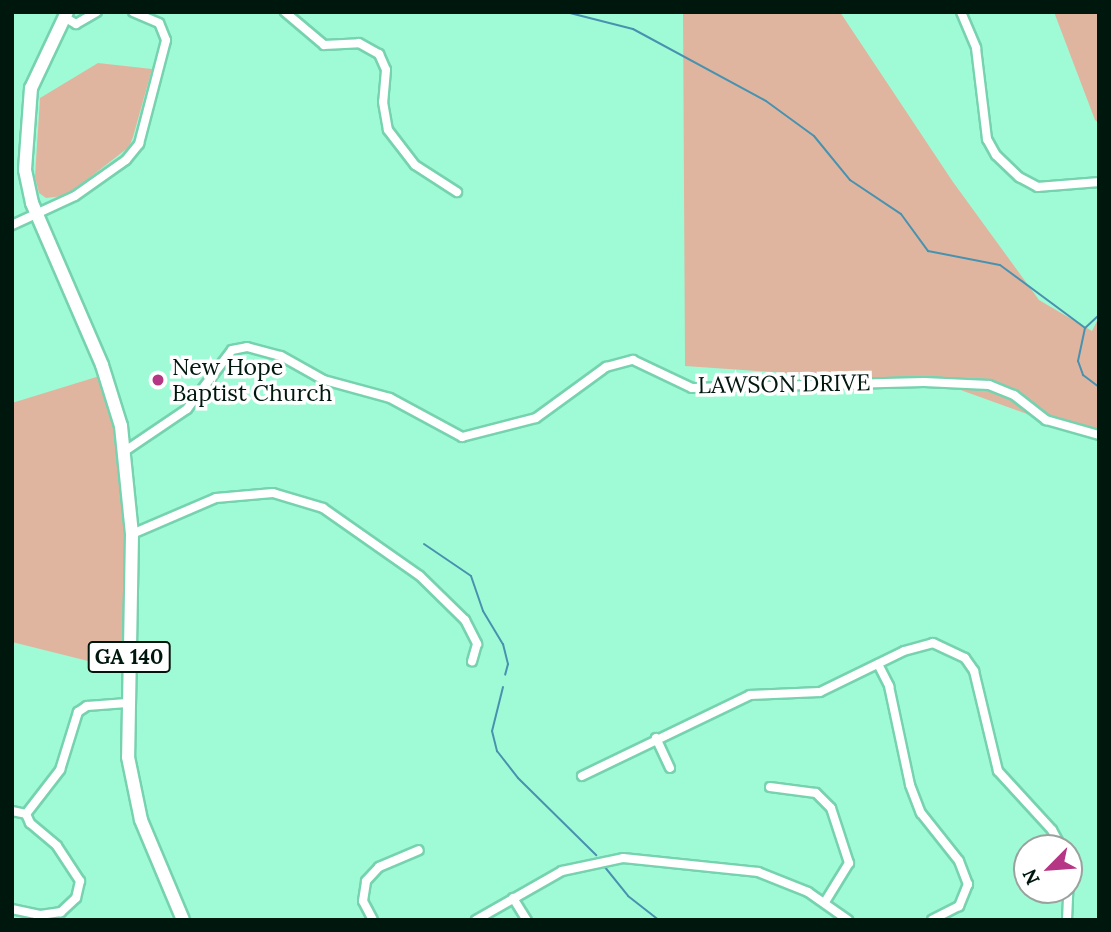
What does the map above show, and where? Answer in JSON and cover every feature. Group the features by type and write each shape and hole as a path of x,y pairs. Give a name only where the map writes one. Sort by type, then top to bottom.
{"main road":[{"name":"GA 140","path":"65,14 35,77 25,122 25,170 37,216 102,365 125,451 132,534 128,757 135,799 159,870 183,920"}],"street":[{"path":"65,14 76,24 97,12"},
{"path":"12,225 37,216 104,176 139,144 166,40 159,23 134,12"},
{"path":"285,12 324,46 359,43 379,54 386,70 383,102 388,130 415,165 457,192"},
{"path":"961,12 976,48 987,139 996,155 1019,177 1038,187 1099,182"},
{"name":"LAWSON DRIVE","path":"125,451 187,409 232,350 247,347 281,356 324,380 390,398 462,437 536,418 606,367 633,360 692,388 924,382 989,385 1014,395 1046,420 1099,435"},
{"path":"132,534 216,498 274,493 323,508 420,576 465,620 477,644 471,661"},
{"path":"582,776 656,737 750,695 820,692 919,645 933,643 965,658 974,671 998,771 1054,834"},
{"path":"878,664 889,686 910,785 921,813 960,861 968,884 959,906 932,920"},
{"path":"26,814 60,769 78,712 87,706 127,703"},
{"path":"656,737 670,768"},
{"path":"770,787 816,793 831,808 849,863 825,902"},
{"path":"12,811 26,814"},
{"path":"12,909 29,916 61,912 76,898 80,881 64,853 30,823 26,814"},
{"path":"373,920 363,901 366,881 379,867 419,849"},
{"path":"476,920 580,864 623,858 758,872 825,902 848,920"},
{"path":"513,898 527,920"}],"shaded area":[{"path":"683,12 840,12 953,182 1039,300 1092,331 1099,317 1099,440 944,384 685,366"},
{"path":"1054,12 1099,12 1099,123 1095,120"},
{"path":"98,63 152,69 133,137 129,147 84,182 64,196 46,198 39,193 35,177 40,98"},
{"path":"106,374 130,457 124,670 12,642 12,403"}],"waterway":[{"path":"566,12 633,29 766,101 814,136 850,180 901,214 928,251 1000,265 1085,328"},
{"path":"1099,315 1085,328 1078,361 1083,375 1099,387"},
{"path":"424,544 471,576 483,611 503,644 508,664 505,675"},
{"path":"503,687 492,731 497,751 518,778 596,855"},
{"path":"604,866 628,896 659,920"}],"place":[{"name":"New Hope Baptist Church","path":"158,380"}]}
